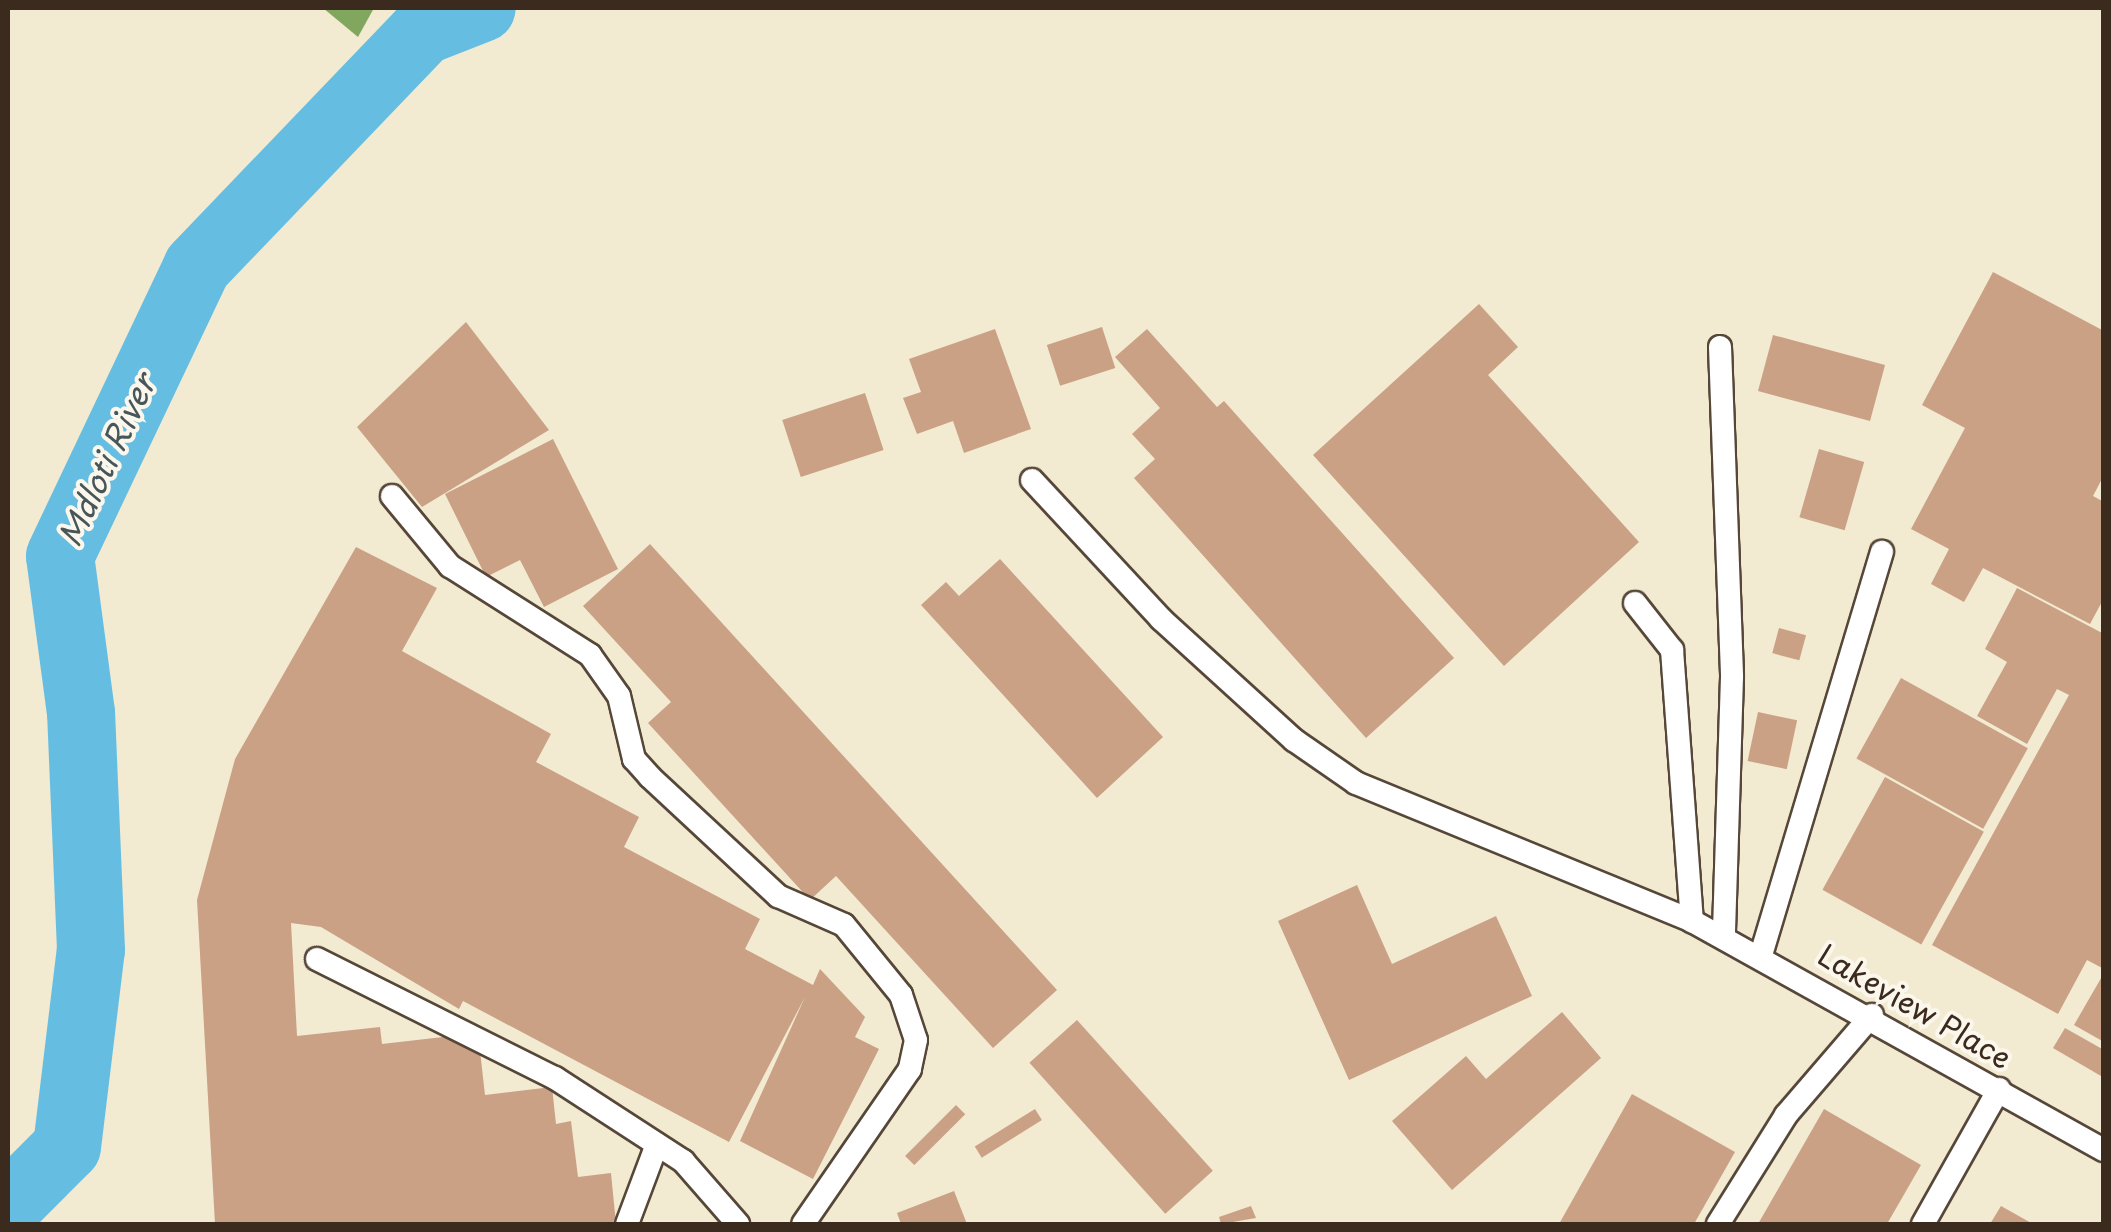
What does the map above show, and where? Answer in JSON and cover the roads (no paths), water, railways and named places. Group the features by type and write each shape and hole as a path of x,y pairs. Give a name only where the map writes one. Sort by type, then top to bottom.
{"lane":[{"path":"1720,348 1732,677 1724,937"},
{"name":"Lakeview Place","path":"1032,480 1161,619 1356,783 1692,921 1872,1015 2104,1150"},
{"path":"392,496 450,566 590,655 619,696 634,759 650,777 778,896 844,926 901,995 916,1040 910,1068 803,1224"},
{"path":"1761,956 1882,552"},
{"path":"1635,603 1672,650 1692,921"},
{"path":"317,959 556,1078 657,1144 738,1224"},
{"path":"1718,1224 1786,1116 1872,1015"},
{"path":"1923,1224 1998,1089"},
{"path":"627,1224 657,1144"}],"waterway":[{"name":"Mdloti River","path":"8,1206 67,1147 91,950 81,713 60,556 197,267 423,31 482,8"}]}
